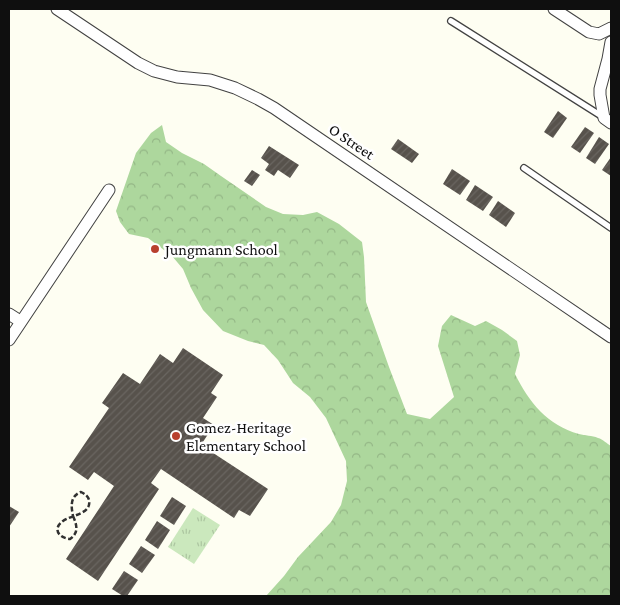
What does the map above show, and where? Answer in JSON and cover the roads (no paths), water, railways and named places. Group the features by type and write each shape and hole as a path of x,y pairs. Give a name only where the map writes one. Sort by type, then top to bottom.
{"street":[{"name":"O Street","path":"57,9 138,63 154,71 177,77 203,78 218,82 250,95 274,108 611,337"},
{"path":"554,9 589,32 599,34 611,28"},
{"path":"608,120 600,89 611,42"},
{"path":"9,340 109,190"},
{"path":"9,314 20,322"}],"lane":[{"path":"451,21 608,120"},
{"path":"524,168 611,228"}],"place":[{"name":"Jungmann School","path":"155,249"},
{"name":"Gomez-Heritage Elementary School","path":"176,436"}]}
